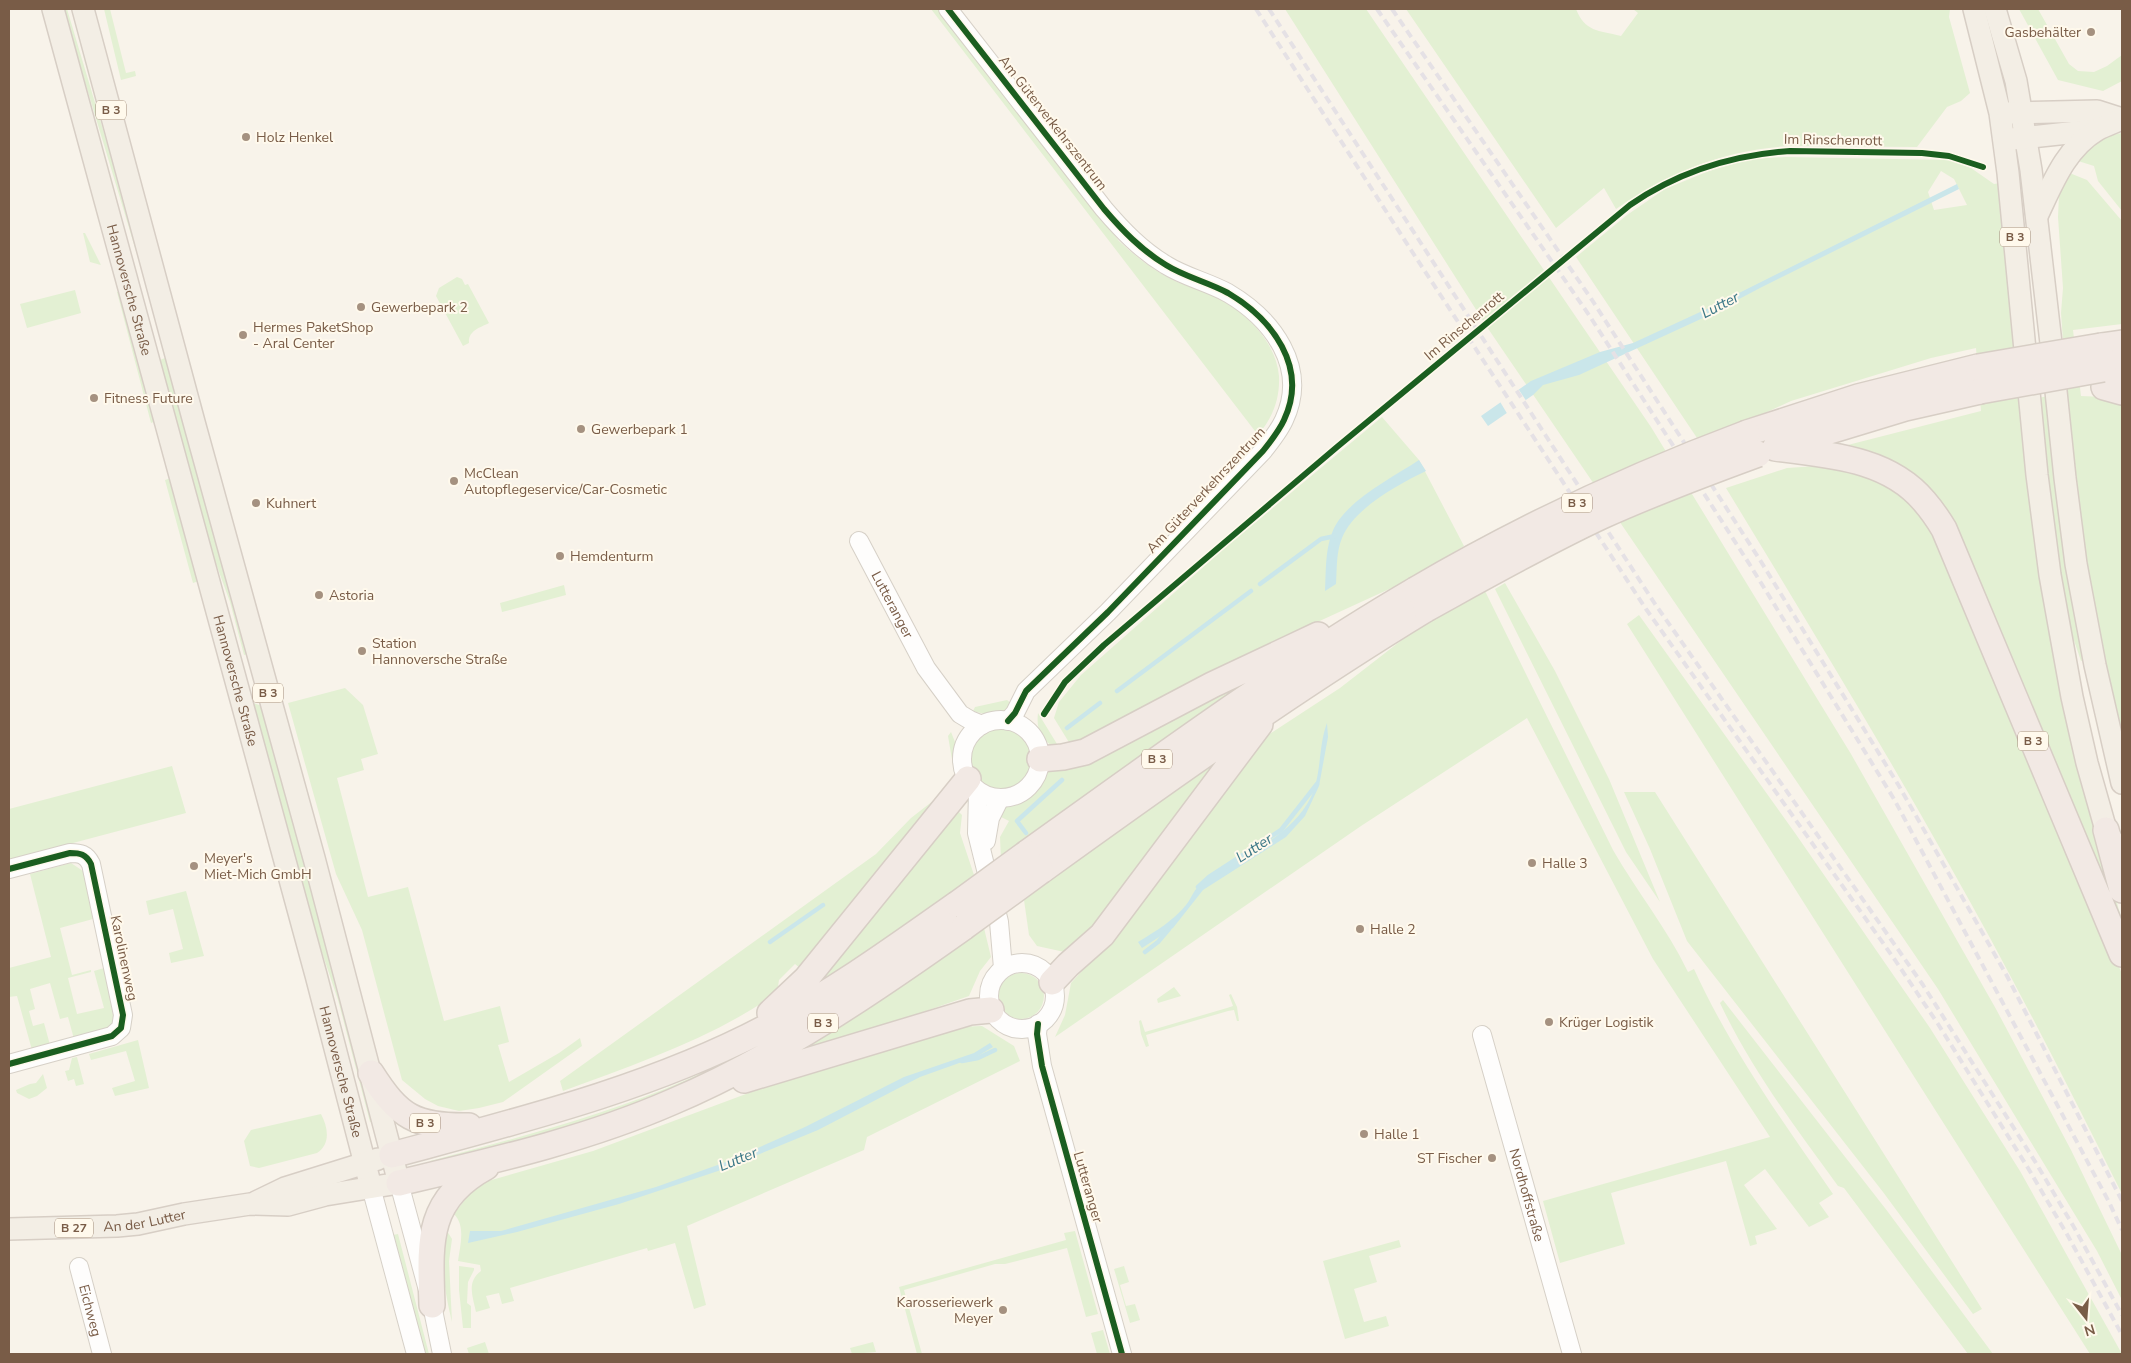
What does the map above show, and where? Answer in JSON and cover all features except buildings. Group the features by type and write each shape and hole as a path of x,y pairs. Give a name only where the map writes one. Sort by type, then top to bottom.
{"highway":[{"name":"B 3","path":"1979,379 2046,378 2112,367"},
{"name":"B 3","path":"1034,862 1162,755 1289,668 1374,614 1420,600 1528,553 1601,517 1710,472 1858,397 1979,379 2112,367"},
{"name":"B 3","path":"1760,445 1870,464 1899,480 1923,499 1944,529 2122,954"},
{"name":"B 3","path":"399,1183 511,1154 604,1127 673,1102 756,1062 829,1019 961,915 1034,862 1272,708 1335,665 1420,600"},
{"path":"1040,759 1085,752 1266,658 1342,624 1374,614"},
{"name":"B 3","path":"1210,749 1289,668"},
{"path":"1052,982 1102,935 1272,708"},
{"path":"733,1043 781,1004 806,979 973,785"},
{"name":"B 3","path":"2106,830 2122,890"},
{"name":"B 3","path":"371,1073 390,1102 413,1118 441,1126 501,1125 589,1100 653,1077 733,1043 785,1017 961,915"},
{"path":"673,1102 970,1012 992,1010"},
{"name":"B 27","path":"392,1155 501,1125"},
{"path":"432,1305 431,1241 438,1213 448,1197 461,1184 474,1174 511,1154"}],"main road":[{"name":"Hannoversche Straße","path":"53,9 372,1187"},
{"name":"Hannoversche Straße","path":"83,9 371,1073 399,1183"},
{"path":"1974,9 2000,113"},
{"path":"1995,9 2016,81 2026,139"},
{"name":"B 3","path":"2106,830 2072,697 2050,575 2037,476 2015,234 2000,113 2097,111 2122,119"},
{"name":"B 3","path":"2037,216 2062,165 2080,143 2097,130 2122,119"},
{"name":"B 3","path":"2003,140 2097,130"},
{"name":"B 3","path":"2026,139 2037,216 2076,564 2095,665 2122,783"},
{"path":"2106,830 2122,855"},
{"name":"An der Lutter","path":"250,1204 285,1188 392,1155"},
{"name":"An der Lutter","path":"9,1229 117,1226 250,1204 288,1205 325,1195 399,1183"}],"street":[{"name":"Am Güterverkehrszentrum","path":"948,9 1104,209 1124,231 1144,250 1167,266 1211,284 1251,308 1267,323 1278,338 1286,356 1291,376 1291,394 1288,411 1263,451 1108,612 1026,691 1015,713 1008,720"},
{"name":"Lutteranger","path":"859,541 926,668 939,700 966,743"},
{"name":"Lutteranger","path":"926,668 960,714 982,725"},
{"name":"Am Güterverkehrszentrum","path":"1026,729 1027,718 1039,678"},
{"path":"973,785 989,796 1000,798 1024,791 1038,771 1040,759 1035,740 1026,729 1008,720 995,720 982,725 970,735 962,761 973,785 978,833 999,922 1003,968"},
{"path":"1000,798 990,818 986,837 986,861 1010,936 1022,962"},
{"name":"Karolinenweg","path":"9,869 70,853 80,853 88,858 91,864 124,1015 121,1028 112,1036 9,1064"},
{"path":"1022,962 1040,968 1052,982 1055,994 1053,1007 1047,1018 1038,1024 1021,1029 1006,1025 998,1019 988,999 989,987 994,976 1003,968 1022,962"},
{"name":"Lutteranger","path":"1038,1024 1037,1034 1042,1066 1122,1354"},
{"name":"Lutteranger","path":"1021,1029 1028,1038 1034,1056 1042,1066"},
{"name":"Nordhoffstraße","path":"1482,1035 1572,1354"},
{"name":"Hannoversche Straße","path":"399,1183 432,1305 442,1354"},
{"name":"Hannoversche Straße","path":"372,1187 416,1354"},
{"name":"Eichweg","path":"79,1267 102,1354"}],"green space":[{"path":"63,9 67,9 145,270 142,271"},
{"path":"104,9 110,9 126,73 135,71 136,76 121,80"},
{"path":"931,9 939,9 1119,241 1160,273 1228,304 1249,320 1266,340 1277,364 1279,384 1277,400 1272,414 1258,435"},
{"path":"1285,9 1366,9 1651,427 1851,754 1996,1009 2071,1150 2122,1255 2122,1300 2097,1251 1938,989 1489,330"},
{"path":"1406,9 1576,9 1584,22 1593,29 1621,36 1638,13 1633,9 1950,9 1949,17 1970,93 1961,101 1947,107 1917,147 1790,146 1743,152 1698,165 1677,174 1656,184 1616,209 1604,188 1556,228"},
{"path":"2019,9 2038,9 2069,64 2078,71 2094,72 2107,66 2122,55 2122,81 2103,91 2058,80"},
{"path":"2122,133 2122,211 2098,181 2094,166 2075,160 2096,142 2108,136"},
{"path":"1786,157 1949,160 1971,168 1994,184 2000,183 2071,734 2122,921 2122,932 1953,529 1836,448 1981,411 1976,348 1931,358 1791,401 1750,420 1697,438 1576,257 1627,215 1665,189 1709,171 1751,159","holes":["1941,171 1954,179 1967,205 1934,210 1928,192"]},
{"path":"2067,172 2087,180 2122,221 2122,324 2073,330 2081,396 2104,397 2122,401 2122,743 2095,612 2086,557 2067,396 2061,313 2063,288 2058,217 2059,195"},
{"path":"83,233 85,233 101,265 90,262"},
{"path":"457,277 462,279 465,285 468,284 489,323 475,330 470,336 469,343 463,346 436,296 439,288"},
{"path":"75,290 81,313 27,328 20,304"},
{"path":"117,292 119,292 156,421 151,423"},
{"path":"168,357 248,654 244,655 230,602 199,517 157,361"},
{"path":"2048,396 2067,562 2084,660 2081,661 2065,614 2038,398"},
{"path":"1382,417 1419,460 1464,546 1409,580 1206,673 1083,739 1070,744 1054,718 1059,702 1081,675 1226,547"},
{"path":"1831,465 1873,477 1898,491 1918,510 1940,544 1953,569 2122,974 2122,1194 1973,906 1868,723 1726,488 1787,468"},
{"path":"171,478 199,581 193,583 165,480"},
{"path":"1505,583 1555,671 1609,779 1660,902 1626,852 1495,589"},
{"path":"564,585 566,595 502,612 500,603"},
{"path":"1485,591 1613,850 1671,940 1688,972 1694,969 1741,1057 1833,1194 1819,1203 1829,1217 1809,1227 1765,1169 1744,1185 1777,1229 1755,1236 1757,1244 1750,1246 1726,1161 1611,1193 1625,1244 1560,1263 1543,1201 1770,1137 1653,959 1527,718 1361,826 1055,1037 1065,1015 1071,983 1112,938 1246,759 1268,735 1340,688 1416,629"},
{"path":"1639,615 1795,833 1930,1028 2020,1171 2122,1354 2090,1354 1627,624"},
{"path":"1272,667 1001,860 1000,837 1009,821 999,816 1010,804 1030,793 1036,787 1042,779 1046,767"},
{"path":"345,688 363,705 378,754 361,759 364,770 337,778 368,897 408,887 444,1021 500,1006 509,1042 498,1045 509,1082 559,1053 580,1038 582,1046 503,1102 459,1111 438,1106 425,1099 402,1080 362,930 336,874 288,703"},
{"path":"1007,700 1012,704 999,713 984,714 973,711 975,707"},
{"path":"253,703 262,706 376,1121 370,1122 338,1000 310,917"},
{"path":"1038,713 1057,744 1057,748 1043,738 1038,725"},
{"path":"1001,728 1013,730 1023,737 1030,747 1032,759 1030,771 1023,781 1013,788 1001,790 989,788 979,781 972,771 970,759 972,747 979,737 989,730"},
{"path":"951,732 957,747 955,777 948,736"},
{"path":"1224,754 1091,934 1069,953 1037,946 1029,935 1024,900"},
{"path":"172,766 186,813 9,860 9,809"},
{"path":"1624,792 1655,792 1982,1309 1973,1314 1883,1192 1687,941 1650,849"},
{"path":"938,797 801,969 795,964 779,980 777,993 727,1024 700,1037 646,1060 563,1091 560,1081 876,854 911,818"},
{"path":"954,807 962,815 960,833 975,878 866,954 802,994"},
{"path":"71,863 83,871 93,919 60,928 72,975 91,970 91,972 68,978 77,1014 104,1008 94,971 104,968 114,1020 108,1030 74,1039 68,1017 60,1019 50,983 30,989 35,1009 29,1011 33,1026 44,1023 50,1045 32,1050 17,996 9,997 9,968 51,957 30,874"},
{"path":"186,891 204,956 171,963 169,953 183,949 173,909 149,915 146,901"},
{"path":"984,928 991,957 980,971 969,996 799,1055 797,1051 871,1006"},
{"path":"1021,973 1034,977 1040,983 1044,996 1040,1009 1034,1015 1021,1019 1008,1015 1002,1009 998,996 1002,983 1008,977"},
{"path":"862,985 721,1069 597,1120 431,1166 430,1161 527,1135 623,1105 686,1080 753,1047"},
{"path":"1174,987 1181,996 1158,1003 1157,999"},
{"path":"1231,994 1237,1007 1239,1021 1237,1021 1234,1010 1228,1011 1146,1035 1149,1046 1146,1047 1139,1021 1141,1020 1145,1032 1227,1008 1233,1006 1229,995"},
{"path":"1723,1000 1888,1212 1993,1354 1968,1354 1844,1188 1838,1186 1790,1120 1745,1051 1720,1003"},
{"path":"982,1026 1014,1046 1020,1061 867,1137 864,1150 687,1226 706,1305 694,1309 675,1243 648,1251 647,1248 510,1288 514,1301 502,1304 499,1293 486,1296 490,1308 476,1312 472,1285 476,1275 481,1271 480,1265 458,1261 461,1230 458,1219 454,1214 470,1193 488,1181 593,1151 786,1079 954,1027"},
{"path":"138,1040 149,1088 115,1096 112,1088 135,1081 126,1051 91,1060 89,1054"},
{"path":"77,1057 84,1084 76,1086 74,1079 68,1081 65,1071 69,1070 72,1058"},
{"path":"43,1074 47,1088 37,1096 29,1099 17,1093 16,1090 36,1083"},
{"path":"321,1114 327,1135 325,1145 317,1153 259,1168 250,1166 244,1141 251,1130"},
{"path":"447,1231 452,1239 449,1261 452,1322 443,1266"},
{"path":"1075,1231 1098,1314 1086,1317 1067,1248 1005,1264 995,1264 904,1290 922,1354 917,1354 899,1287 1066,1240 1064,1233"},
{"path":"398,1234 429,1354 424,1354 393,1235"},
{"path":"1399,1240 1401,1247 1369,1256 1377,1282 1354,1289 1364,1322 1386,1316 1389,1326 1345,1339 1323,1261"},
{"path":"459,1266 474,1268 468,1282 467,1303 471,1306 471,1328 463,1328 459,1290"},
{"path":"1124,1266 1129,1282 1120,1285 1126,1306 1135,1304 1140,1320 1130,1323 1114,1269"},
{"path":"1103,1330 1110,1354 1097,1354 1091,1333"},
{"path":"485,1342 489,1354 469,1354 467,1348"},
{"path":"873,1342 876,1352 852,1354 850,1348"}],"water":[{"path":"1957,184 1959,189 1703,318 1579,375 1543,385 1533,395 1488,426 1481,416 1531,381 1600,352 1633,343 1711,307"},
{"path":"1419,460 1426,471 1378,498 1356,517 1348,527 1339,549 1336,584 1325,591 1328,547 1338,522 1357,501"},
{"path":"1327,723 1328,737 1319,786 1305,816 1286,837 1203,890 1173,928 1142,948 1138,942 1176,916 1199,886 1275,837 1301,812 1311,797 1317,779 1322,741"},
{"path":"990,1043 993,1047 976,1057 920,1077 818,1130 718,1171 619,1204 517,1232 468,1243 470,1231 501,1231 656,1187 726,1162 805,1127 904,1077 974,1053"}],"pier":[{"path":"1517,387 1527,402 1508,415 1499,400"}],"waterway":[{"path":"1260,584 1321,539 1335,536"},
{"path":"1117,691 1251,591"},
{"path":"1067,728 1100,703"},
{"path":"1026,833 1017,821 1062,780"},
{"name":"Lutter","path":"1198,887 1209,877 1281,830 1317,784"},
{"path":"770,942 823,905"},
{"path":"1145,952 1158,942 1169,929"},
{"name":"Lutter","path":"962,1061 978,1058 995,1050"}],"railway":[{"path":"1256,9 1646,609 1895,960 1938,1024 2028,1168 2068,1236 2122,1335"},
{"path":"1269,9 1655,604 1923,985 2036,1163 2122,1315"},
{"path":"1377,9 1589,315 1750,565 1894,799 2109,1202 2122,1230"},
{"path":"1392,9 1592,300 1760,560 1899,786 2007,976 2122,1201"}],"cycle path":[{"path":"948,9 1104,209 1132,239 1157,259 1181,273 1228,293 1259,316 1282,346 1289,363 1292,381 1291,400 1284,420 1263,451 1108,612 1026,691 1015,713 1008,721"},
{"name":"Im Rinschenrott","path":"1044,714 1065,682 1104,645 1337,447 1630,205 1648,193 1686,174 1706,167 1747,156 1790,151 1922,153 1949,156 1983,167"},
{"path":"9,869 70,853 77,853 87,858 91,864 123,1015 121,1028 112,1036 9,1064"},
{"path":"1038,1024 1037,1034 1042,1066 1122,1354"}],"place":[{"name":"Gasbehälter","path":"2091,32"},
{"name":"Holz Henkel","path":"246,137"},
{"name":"Gewerbepark 2","path":"361,307"},
{"name":"Hermes PaketShop - Aral Center","path":"243,335"},
{"name":"Fitness Future","path":"94,398"},
{"name":"Gewerbepark 1","path":"581,429"},
{"name":"McClean Autopflegeservice/Car-Cosmetic","path":"454,481"},
{"name":"Kuhnert","path":"256,503"},
{"name":"Hemdenturm","path":"560,556"},
{"name":"Astoria","path":"319,595"},
{"name":"Station Hannoversche Straße","path":"362,651"},
{"name":"Halle 3","path":"1532,863"},
{"name":"Meyer's Miet-Mich GmbH","path":"194,866"},
{"name":"Halle 2","path":"1360,929"},
{"name":"Krüger Logistik","path":"1549,1022"},
{"name":"Halle 1","path":"1364,1134"},
{"name":"ST Fischer","path":"1492,1158"},
{"name":"Karosseriewerk Meyer","path":"1003,1310"}]}
